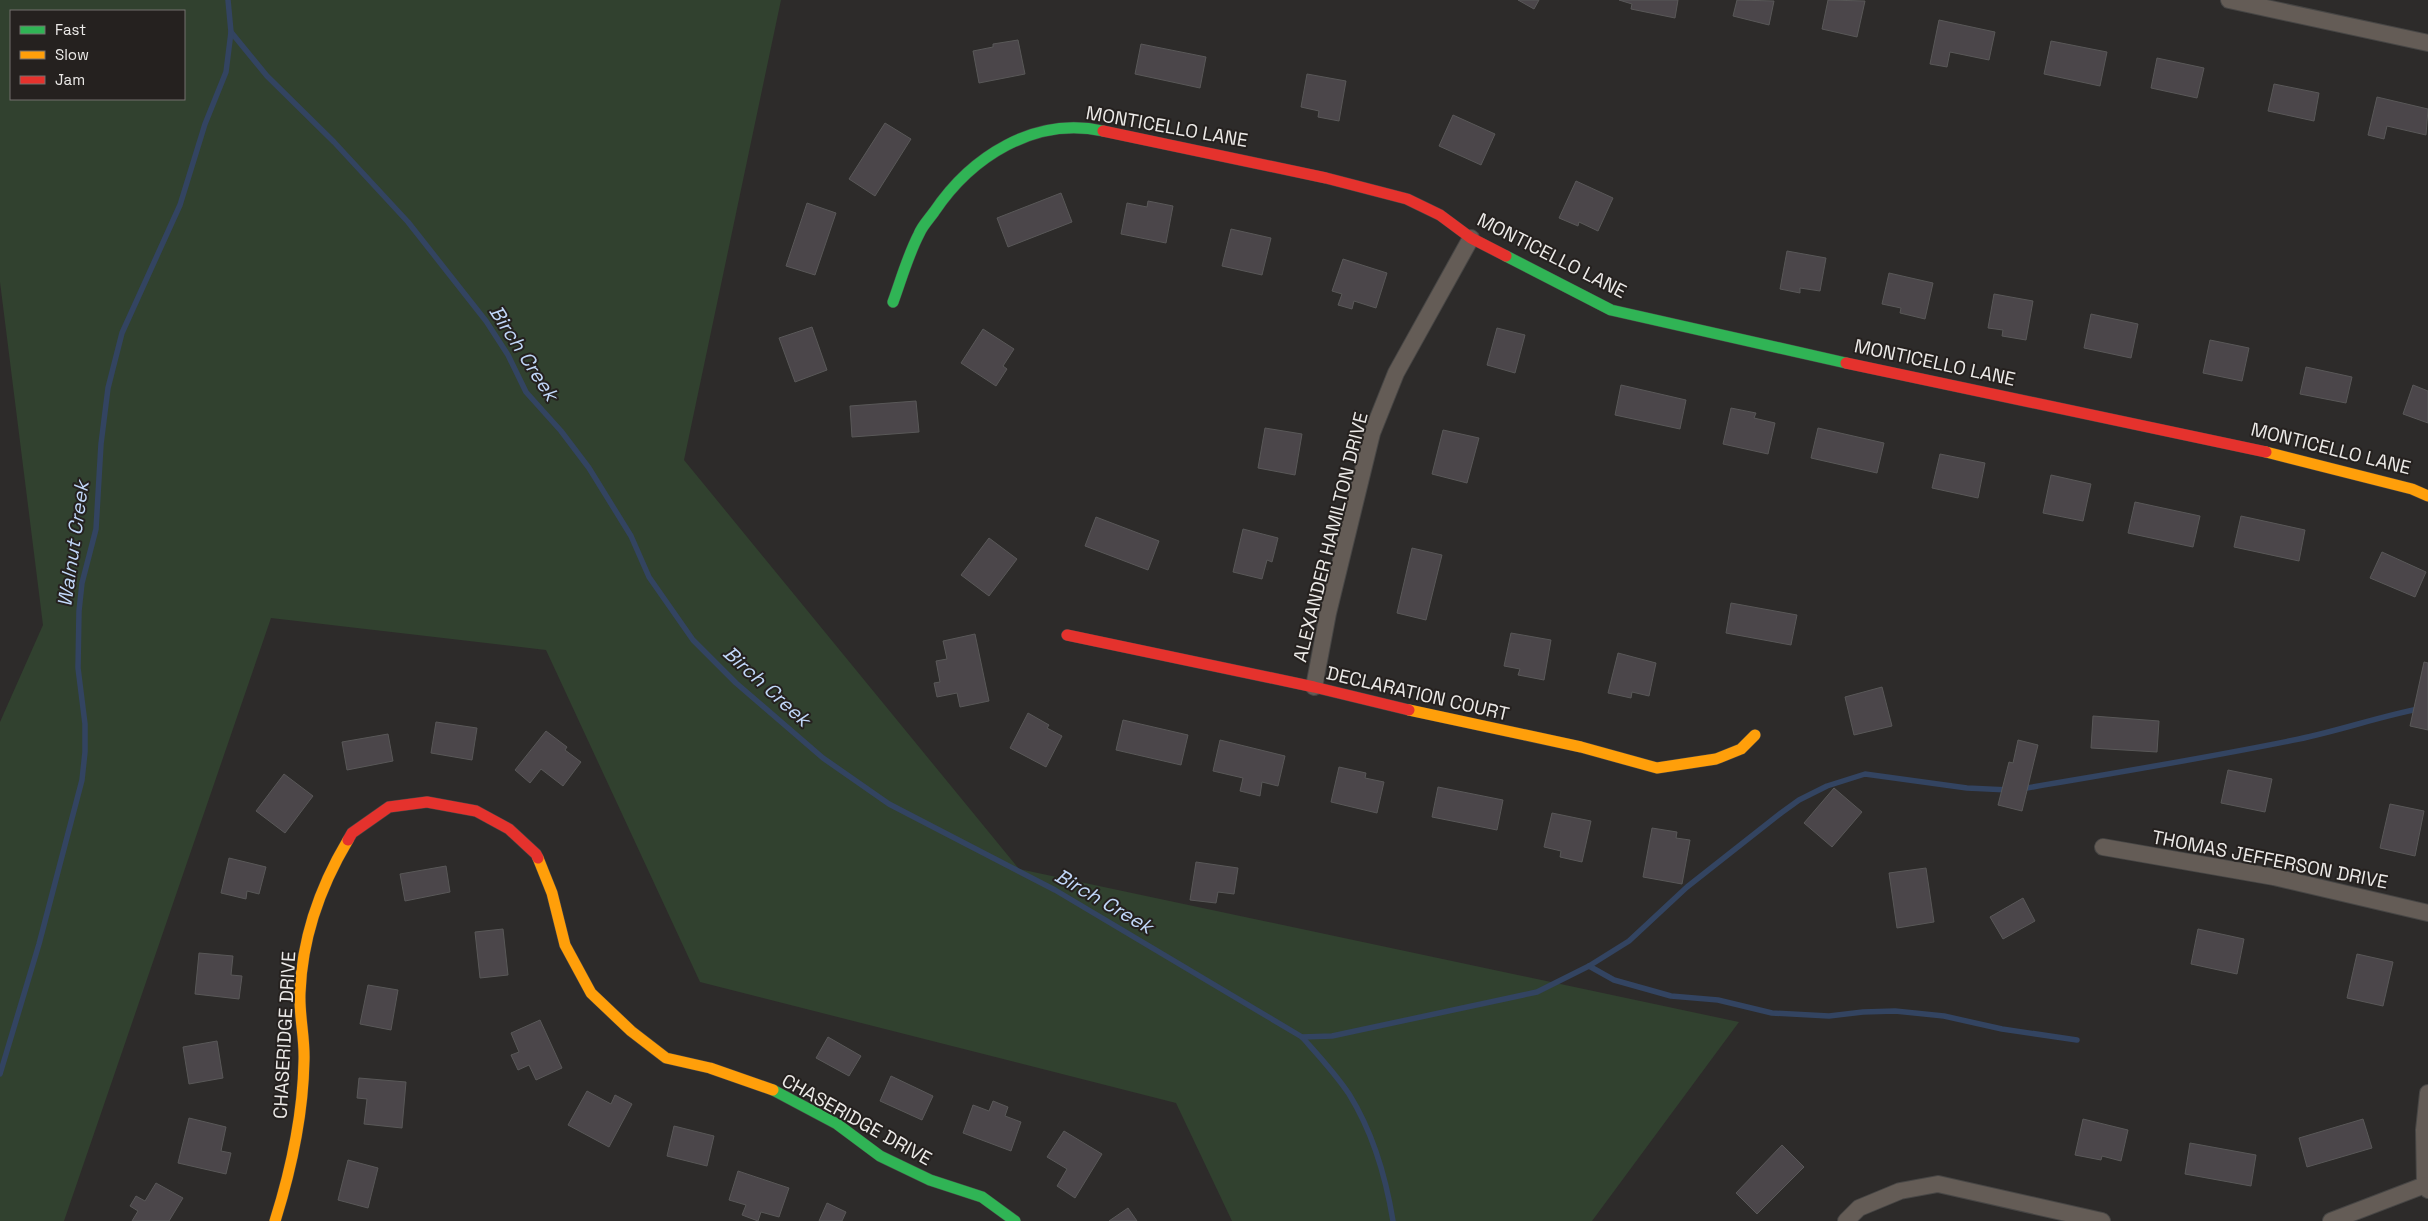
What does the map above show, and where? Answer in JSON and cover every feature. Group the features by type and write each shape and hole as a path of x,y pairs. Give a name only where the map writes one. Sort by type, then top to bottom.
{"street":[{"path":"2229,0 2428,43"},
{"name":"MONTICELLO LANE","path":"893,302 919,233 948,191 974,165 1011,142 1053,129 1094,129 1326,178 1407,199 1440,215 1471,238 1611,310 1888,373 2234,444 2412,489 2428,496"},
{"name":"ALEXANDER HAMILTON DRIVE","path":"1314,687 1328,613 1372,433 1396,373 1471,238"},
{"name":"DECLARATION COURT","path":"1067,635 1314,687 1448,719 1581,747 1657,768 1716,759 1742,749 1755,735"},
{"name":"CHASERIDGE DRIVE","path":"275,1221 285,1189 297,1127 304,1062 300,993 308,930 328,874 352,833 389,807 427,802 476,812 509,829 536,854 552,893 565,945 591,993 631,1031 666,1058 710,1068 781,1093 837,1124 880,1156 930,1180 982,1197 1014,1221"},
{"name":"THOMAS JEFFERSON DRIVE","path":"2103,847 2274,877 2428,913"},
{"path":"2331,1221 2426,1188 2424,1130 2428,1093"},
{"path":"1846,1221 1859,1208 1900,1191 1938,1184 2102,1221"}],"green space":[{"path":"0,0 781,0 684,460 1019,869 1739,1022 1592,1221 1232,1221 1176,1103 700,982 546,650 271,618 64,1221 0,1221 0,722 43,625 0,282"}],"building":[{"path":"1518,0 1539,0 1534,9"},
{"path":"1619,0 1678,0 1675,18 1631,9 1632,4"},
{"path":"1737,0 1774,1 1769,25 1733,16"},
{"path":"1828,0 1865,1 1857,37 1822,29"},
{"path":"1939,20 1995,32 1989,60 1950,52 1947,67 1930,64"},
{"path":"1018,40 1025,74 979,83 973,51 993,47 993,44"},
{"path":"2051,41 2107,52 2100,86 2044,74"},
{"path":"1141,44 1206,57 1200,88 1135,74"},
{"path":"2157,58 2204,68 2197,98 2151,88"},
{"path":"1307,74 1346,81 1339,121 1318,117 1319,111 1301,107"},
{"path":"2274,84 2319,93 2314,121 2268,111"},
{"path":"2377,97 2428,109 2426,135 2387,126 2384,139 2368,135"},
{"path":"1453,115 1495,134 1481,165 1439,146"},
{"path":"885,123 911,139 875,196 849,179"},
{"path":"1576,181 1613,198 1598,231 1579,222 1578,226 1559,218"},
{"path":"1061,193 1072,222 1008,247 997,218"},
{"path":"1148,201 1173,206 1166,243 1121,234 1127,203 1147,207"},
{"path":"807,203 836,213 815,275 786,266"},
{"path":"1231,229 1271,238 1262,275 1222,266"},
{"path":"1787,251 1826,258 1820,291 1800,288 1800,293 1780,289"},
{"path":"1343,259 1387,273 1376,308 1354,301 1352,309 1338,305 1342,294 1332,291"},
{"path":"1889,273 1933,283 1925,319 1900,313 1901,308 1882,304"},
{"path":"1994,294 2033,301 2026,340 2002,336 2003,330 1988,328"},
{"path":"2091,314 2138,324 2131,358 2084,348"},
{"path":"812,327 827,370 795,382 779,338"},
{"path":"1497,328 1525,335 1515,373 1487,365"},
{"path":"983,329 1014,349 1003,366 1007,369 996,386 961,363"},
{"path":"2210,340 2249,348 2242,381 2203,373"},
{"path":"2306,367 2352,377 2346,403 2300,394"},
{"path":"1621,385 1686,400 1680,429 1615,415"},
{"path":"2413,385 2428,391 2428,423 2403,414"},
{"path":"916,401 919,432 852,437 850,406"},
{"path":"1731,408 1756,413 1754,418 1775,423 1768,454 1723,444"},
{"path":"1265,428 1302,434 1295,475 1258,468"},
{"path":"1818,428 1884,443 1877,473 1811,458"},
{"path":"1443,430 1479,438 1467,483 1432,474"},
{"path":"1940,454 1985,463 1978,498 1932,488"},
{"path":"2051,475 2091,484 2083,521 2043,513"},
{"path":"2135,502 2200,516 2193,547 2128,533"},
{"path":"2241,516 2305,530 2299,561 2234,547"},
{"path":"1096,517 1159,541 1148,570 1085,546"},
{"path":"1243,529 1278,538 1272,562 1267,560 1262,579 1233,572"},
{"path":"989,538 1017,559 989,596 961,575"},
{"path":"1412,548 1442,555 1426,620 1397,613"},
{"path":"2382,552 2426,572 2415,597 2370,578"},
{"path":"1731,603 1797,615 1791,645 1726,633"},
{"path":"1511,633 1551,640 1544,680 1518,675 1520,669 1504,666"},
{"path":"975,634 989,701 960,707 957,693 937,697 934,683 940,682 936,661 947,659 943,641"},
{"path":"1618,653 1656,663 1649,696 1632,692 1631,698 1608,693"},
{"path":"2424,662 2428,663 2428,730 2410,726"},
{"path":"1882,687 1892,726 1854,735 1845,697"},
{"path":"1028,713 1049,725 1047,728 1062,736 1046,767 1010,748"},
{"path":"2093,716 2159,721 2157,752 2091,748"},
{"path":"1123,720 1188,735 1181,765 1116,750"},
{"path":"436,722 477,728 472,760 431,753"},
{"path":"546,731 567,747 565,750 581,762 563,786 541,769 530,783 515,770"},
{"path":"388,734 393,761 347,770 342,742"},
{"path":"1220,740 1285,756 1278,786 1262,782 1260,796 1240,791 1243,778 1213,771"},
{"path":"2018,740 2038,745 2022,811 1998,805 2009,762 2013,763"},
{"path":"1339,767 1366,773 1365,778 1384,782 1377,813 1331,802"},
{"path":"2228,770 2272,779 2265,812 2221,803"},
{"path":"284,774 313,796 285,833 256,811"},
{"path":"1438,787 1503,800 1497,830 1432,817"},
{"path":"1834,788 1862,812 1832,847 1804,823"},
{"path":"2390,804 2424,811 2415,856 2380,848"},
{"path":"1552,813 1591,821 1582,862 1560,857 1561,851 1544,847"},
{"path":"1652,828 1677,832 1676,838 1690,840 1682,884 1643,877"},
{"path":"229,858 266,867 259,894 247,891 246,899 221,893"},
{"path":"1196,862 1238,868 1234,894 1218,892 1216,903 1190,900"},
{"path":"446,866 450,892 405,901 400,874"},
{"path":"1926,868 1934,922 1897,928 1889,873"},
{"path":"2023,898 2035,921 2003,939 1990,917"},
{"path":"503,929 508,975 480,978 475,932"},
{"path":"2198,929 2244,939 2237,974 2191,964"},
{"path":"199,953 233,956 231,975 242,976 239,999 195,994"},
{"path":"2357,954 2393,962 2383,1006 2347,998"},
{"path":"368,985 398,990 391,1030 360,1024"},
{"path":"540,1020 562,1068 536,1080 529,1065 518,1070 511,1055 519,1052 511,1033"},
{"path":"828,1037 861,1056 849,1076 816,1058"},
{"path":"217,1041 223,1078 189,1084 183,1047"},
{"path":"891,1076 933,1096 922,1120 880,1101"},
{"path":"359,1078 406,1082 402,1128 364,1124 367,1099 357,1098"},
{"path":"587,1091 611,1104 615,1095 632,1104 609,1147 568,1125"},
{"path":"993,1101 1008,1107 1005,1116 1021,1122 1011,1151 963,1133 973,1105 989,1111"},
{"path":"189,1118 226,1127 221,1151 231,1153 226,1174 178,1163"},
{"path":"2083,1119 2128,1130 2121,1161 2102,1156 2101,1160 2075,1155"},
{"path":"2363,1119 2372,1148 2307,1167 2299,1138"},
{"path":"674,1126 714,1136 707,1166 667,1156"},
{"path":"1064,1131 1102,1154 1075,1198 1057,1186 1067,1169 1047,1157"},
{"path":"2190,1143 2256,1155 2251,1186 2185,1174"},
{"path":"1782,1145 1804,1167 1757,1214 1736,1193"},
{"path":"348,1160 378,1168 368,1208 338,1200"},
{"path":"738,1171 789,1188 779,1217 761,1212 758,1221 742,1215 746,1205 729,1200"},
{"path":"156,1183 183,1198 169,1221 132,1221 138,1211 130,1206 136,1196 145,1201"},
{"path":"827,1203 846,1212 842,1221 819,1221"},
{"path":"1128,1208 1137,1221 1109,1221"}],"waterway":[{"name":"Walnut Creek","path":"0,1074 39,944 82,780 85,724 78,668 79,611 82,583 96,529 101,444 108,388 122,333 180,205 205,124 226,72 231,32 228,0"},
{"name":"Birch Creek","path":"231,32 267,76 334,142 408,222 486,321 508,355 526,392 561,431 589,468 631,536 649,577 693,640 736,683 823,758 889,804 1055,890 1302,1037 1349,1094 1365,1123 1377,1155 1393,1221"},
{"path":"2021,789 2299,739 2428,707"},
{"path":"1302,1037 1332,1036 1537,992 1589,966 1629,941 1687,887 1781,813 1799,800 1827,786 1865,774 1967,788 2009,790"},
{"path":"1589,966 1614,980 1671,996 1718,1000 1772,1013 1829,1016 1895,1011 1944,1016 2002,1029 2077,1040"}],"traffic: fast":[{"path":"893,302 908,259 922,228 949,192 966,174 1006,145 1029,136 1053,130 1077,128 1103,131"},
{"path":"1506,256 1611,310 1846,363"},
{"path":"773,1090 837,1124 880,1156 930,1180 982,1197 1015,1221"}],"traffic: slow":[{"path":"2266,452 2412,489 2428,496"},
{"path":"1409,710 1581,747 1657,768 1716,759 1741,749 1755,735"},
{"path":"275,1221 291,1162 299,1122 304,1052 300,1010 301,972 304,952 321,894 348,840"},
{"path":"538,858 552,893 565,945 591,993 631,1031 666,1058 710,1068 773,1090"}],"traffic: jam":[{"path":"1103,131 1326,178 1407,199 1440,215 1471,238 1506,256"},
{"path":"1846,363 2266,452"},
{"path":"1067,635 1314,687 1409,710"},
{"path":"348,840 352,833 389,807 427,802 476,811 509,829 538,858"}]}
